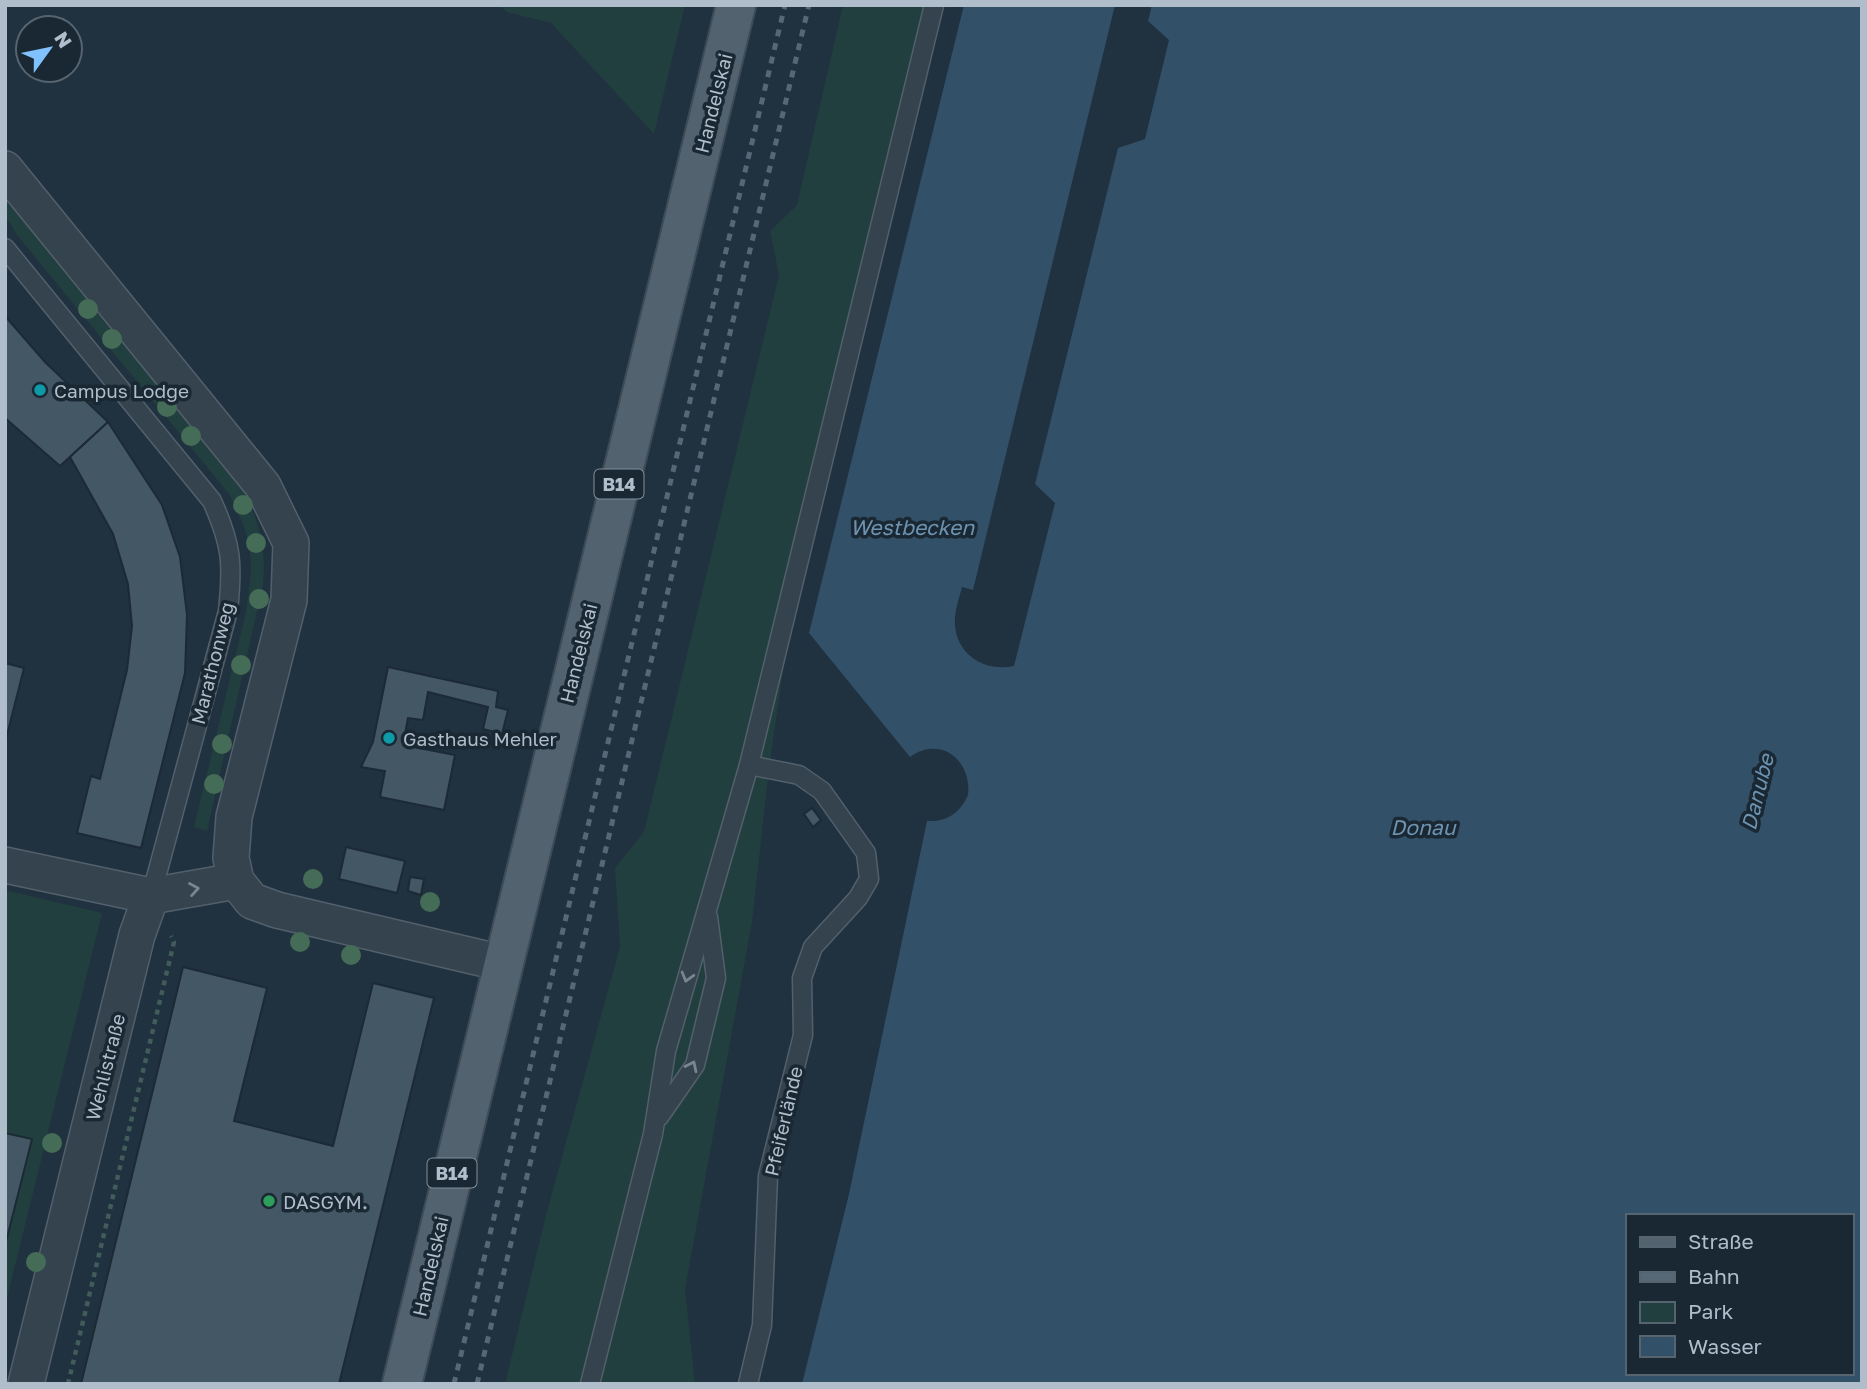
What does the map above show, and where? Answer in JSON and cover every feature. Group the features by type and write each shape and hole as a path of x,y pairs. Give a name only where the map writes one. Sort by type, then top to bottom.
{"main road":[{"name":"Handelskai","path":"402,1384 736,5"}],"street":[{"path":"5,169 263,486 291,544 298,603 234,817 231,858 236,881 252,901 277,910 502,963"},
{"path":"5,865 151,896 236,881"},
{"name":"Wehlistraße","path":"26,1384 138,935 151,896"}],"lane":[{"path":"590,1384 655,1122 666,1051 749,765 934,5"},
{"name":"Marathonweg","path":"5,248 212,501 226,531 233,565 228,611 151,896"},
{"name":"Pfeiferlände","path":"748,1384 762,1325 768,1176 803,1035 802,978 813,947 858,898 869,879 866,853 822,791 799,775 749,765"},
{"path":"655,1122 695,1065 716,978 707,912"}],"path":[{"path":"68,1384 174,942 151,896"}],"green space":[{"path":"500,5 685,5 654,134 551,23 507,12"},
{"path":"843,5 944,5 788,637 769,768 752,922 685,1289 695,1384 505,1384 546,1215 620,947 615,868 644,832 779,275 770,231 797,205"},
{"path":"5,196 241,485 256,521 264,558 263,585 207,831 194,827 246,612 251,564 243,525 229,494 17,235 5,215"},
{"path":"5,890 102,913 5,1306"}],"water":[{"name":"Donau","path":"964,5 1115,5 973,590 962,587 956,610 957,636 967,653 984,664 1004,667 1014,666 1055,503 1035,484 1118,148 1145,139 1169,40 1148,21 1152,5 1862,5 1862,1384 802,1384 849,1194 927,821 941,820 952,815 968,795 965,772 960,762 952,755 933,749 910,757 809,633"}],"building":[{"name":"Campus Lodge","path":"5,316 45,362 108,422 60,466 5,418"},
{"path":"108,422 162,505 180,557 187,615 185,673 141,848 77,833 91,776 100,779 127,670 132,626 128,584 113,534 70,457"},
{"path":"5,663 24,668 5,743"},
{"name":"Gasthaus Mehler","path":"388,667 498,691 496,707 508,710 502,734 483,729 488,707 428,692 423,720 408,718 403,745 455,755 444,810 380,797 385,771 361,767 373,742"},
{"path":"812,808 821,820 813,827 804,814"},
{"path":"346,847 405,861 397,893 339,879"},
{"path":"410,877 424,879 421,895 408,891"},
{"path":"183,967 267,988 234,1121 333,1146 373,983 434,998 339,1384 81,1384"},
{"path":"5,1133 32,1139 5,1246"}],"railway":[{"path":"454,1384 785,5"},
{"path":"477,1384 809,5"}],"place":[{"name":"Campus Lodge","path":"40,390"},
{"name":"Gasthaus Mehler","path":"389,738"},
{"name":"DASGYM.","path":"269,1201"}],"water label":[{"name":"Westbecken","path":"912,527"},
{"name":"Danube","path":"1757,792"}]}
